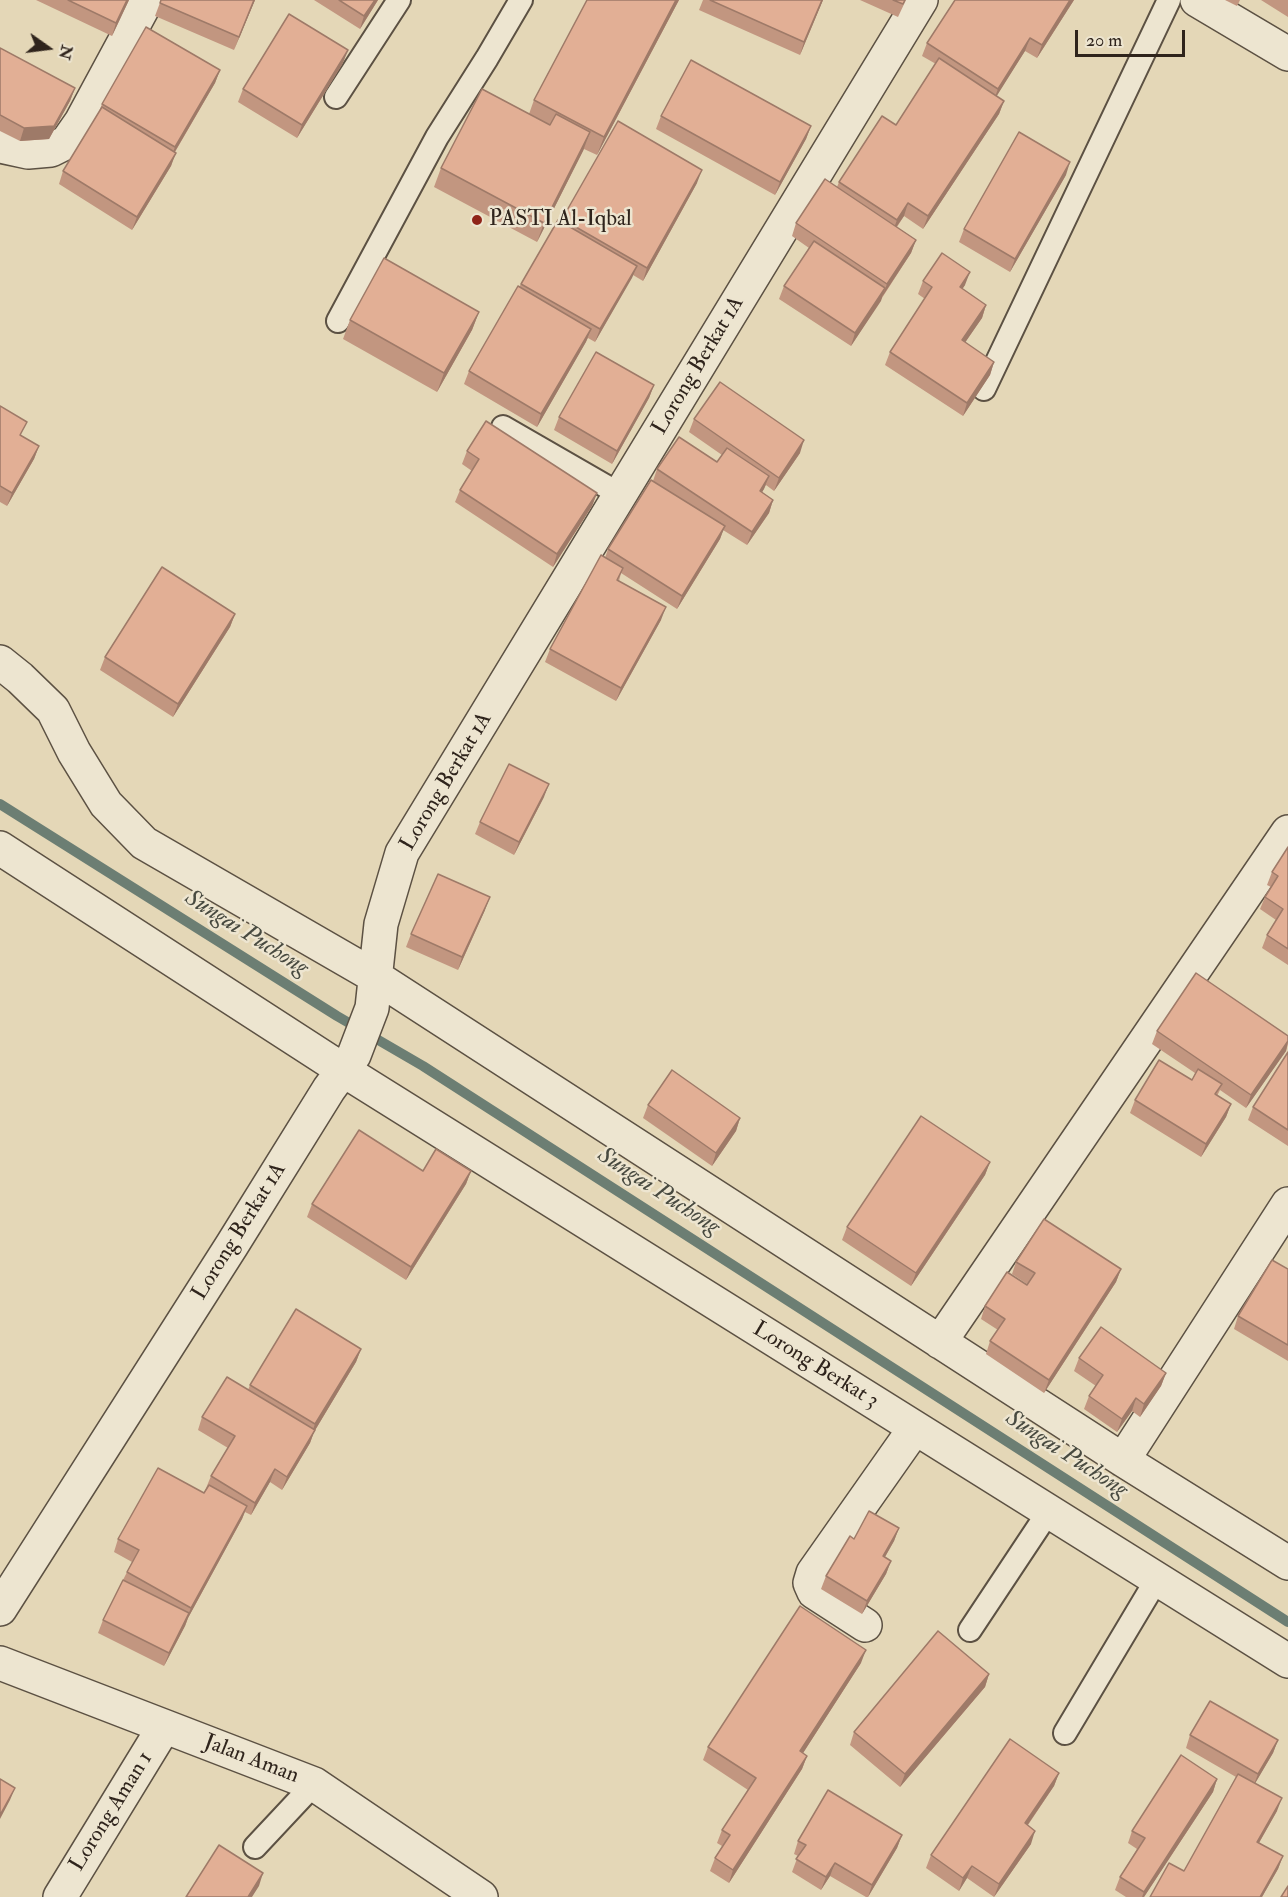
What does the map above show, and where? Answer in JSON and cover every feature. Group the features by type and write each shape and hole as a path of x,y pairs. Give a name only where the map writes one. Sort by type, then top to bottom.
{"street":[{"path":"0,146 28,152 51,150 67,142 81,122 147,0"},
{"name":"Lorong Berkat 1A","path":"0,1609 348,1062 374,993 381,924 402,853 921,0"},
{"path":"1197,0 1288,54"},
{"path":"0,662 53,710 74,752 106,804 144,843 374,993 940,1342 1288,1563"},
{"path":"940,1342 1288,832"},
{"name":"Lorong Berkat 3","path":"0,848 348,1062 915,1428 1288,1660"},
{"path":"1123,1460 1288,1204"},
{"path":"865,1625 814,1592 810,1583 813,1573 915,1428"},
{"name":"Jalan Aman","path":"0,1663 314,1784 481,1897"},
{"name":"Lorong Aman 1","path":"60,1897 164,1727"}],"lane":[{"path":"336,97 399,0"},
{"path":"338,321 437,137 521,0"},
{"path":"984,389 1169,0"},
{"path":"504,427 621,495"},
{"path":"970,1630 1049,1511"},
{"path":"1065,1733 1157,1579"},
{"path":"255,1847 314,1784"}],"building":[{"path":"68,0 127,0 116,23"},
{"path":"161,0 254,0 239,37 160,3"},
{"path":"339,0 375,0 364,16"},
{"path":"587,0 676,0 604,137 534,100"},
{"path":"710,0 822,0 804,42"},
{"path":"893,0 905,0 903,4"},
{"path":"955,0 1070,0 1042,45 1030,38 998,89 927,43"},
{"path":"289,14 348,50 302,125 243,89"},
{"path":"146,27 220,70 175,147 102,104"},
{"path":"0,48 75,88 54,126 24,128 0,115"},
{"path":"939,58 1004,101 928,216 908,203 897,220 839,182 882,116 896,125"},
{"path":"691,60 811,126 780,182 661,116"},
{"path":"482,89 550,125 556,114 590,132 544,223 441,168"},
{"path":"102,107 176,153 137,217 63,171"},
{"path":"618,121 702,170 647,268 562,219"},
{"path":"1019,132 1070,162 1015,259 964,229"},
{"path":"825,179 916,240 887,284 796,223"},
{"path":"558,220 637,266 600,329 521,284"},
{"path":"814,241 885,288 855,333 784,286"},
{"path":"942,253 970,272 960,287 986,305 962,340 994,362 967,403 890,352 932,287 923,281"},
{"path":"384,258 479,312 444,373 350,320"},
{"path":"518,286 591,329 541,414 469,371"},
{"path":"596,352 654,385 617,451 559,417"},
{"path":"720,382 804,440 779,478 694,419"},
{"path":"0,406 27,422 20,435 39,446 12,493 0,486"},
{"path":"486,421 597,493 557,554 460,490 479,459 467,451"},
{"path":"679,437 717,462 727,448 769,476 760,491 773,500 752,532 657,469"},
{"path":"651,480 725,526 682,596 608,549"},
{"path":"601,555 623,568 617,580 666,607 621,688 550,649"},
{"path":"162,567 235,614 178,704 105,657"},
{"path":"509,764 549,784 519,842 480,822"},
{"path":"1288,847 1288,949 1267,935 1283,909 1265,897 1278,876 1272,872"},
{"path":"438,874 490,897 462,957 411,934"},
{"path":"1196,973 1288,1036 1288,1041 1251,1095 1157,1031"},
{"path":"1288,1052 1288,1130 1253,1107"},
{"path":"1159,1060 1192,1080 1198,1069 1222,1084 1215,1094 1231,1104 1206,1144 1135,1100"},
{"path":"672,1070 740,1118 716,1153 648,1105"},
{"path":"921,1116 990,1162 916,1273 847,1227"},
{"path":"359,1130 423,1171 436,1149 471,1171 411,1267 312,1204"},
{"path":"1044,1219 1121,1269 1049,1380 990,1341 1005,1319 985,1306 1007,1272 1027,1285 1035,1273 1016,1262"},
{"path":"1272,1260 1288,1269 1288,1345 1238,1316"},
{"path":"296,1309 361,1349 315,1424 250,1385"},
{"path":"1101,1327 1166,1373 1144,1404 1136,1398 1122,1419 1089,1396 1103,1375 1079,1358"},
{"path":"227,1377 315,1430 287,1477 275,1469 255,1503 211,1476 235,1436 202,1417"},
{"path":"158,1468 204,1493 209,1485 247,1506 191,1608 127,1572 139,1550 118,1539"},
{"path":"869,1511 899,1528 883,1556 891,1561 867,1601 826,1576 850,1536 854,1539"},
{"path":"123,1580 189,1613 169,1653 103,1620"},
{"path":"800,1606 866,1650 800,1751 807,1756 733,1870 715,1858 730,1835 722,1830 756,1778 708,1747"},
{"path":"938,1631 989,1674 905,1774 854,1732"},
{"path":"1210,1701 1278,1740 1258,1774 1190,1735"},
{"path":"1010,1739 1059,1773 1025,1823 1035,1831 999,1884 972,1866 963,1878 931,1855"},
{"path":"1181,1755 1217,1779 1144,1892 1120,1877 1145,1838 1132,1831"},
{"path":"1238,1774 1282,1798 1257,1842 1283,1856 1260,1897 1150,1897 1169,1863 1184,1871"},
{"path":"0,1779 15,1788 0,1815"},
{"path":"828,1790 902,1835 872,1885 835,1863 826,1877 796,1859 806,1845 798,1841"},
{"path":"219,1845 263,1873 248,1897 186,1897"},
{"path":"1288,1886 1288,1897 1281,1897"}],"waterway":[{"name":"Sungai Puchong","path":"0,804 337,1016 423,1066 1288,1622"}],"place":[{"name":"PASTI Al-Iqbal","path":"477,220"}]}
